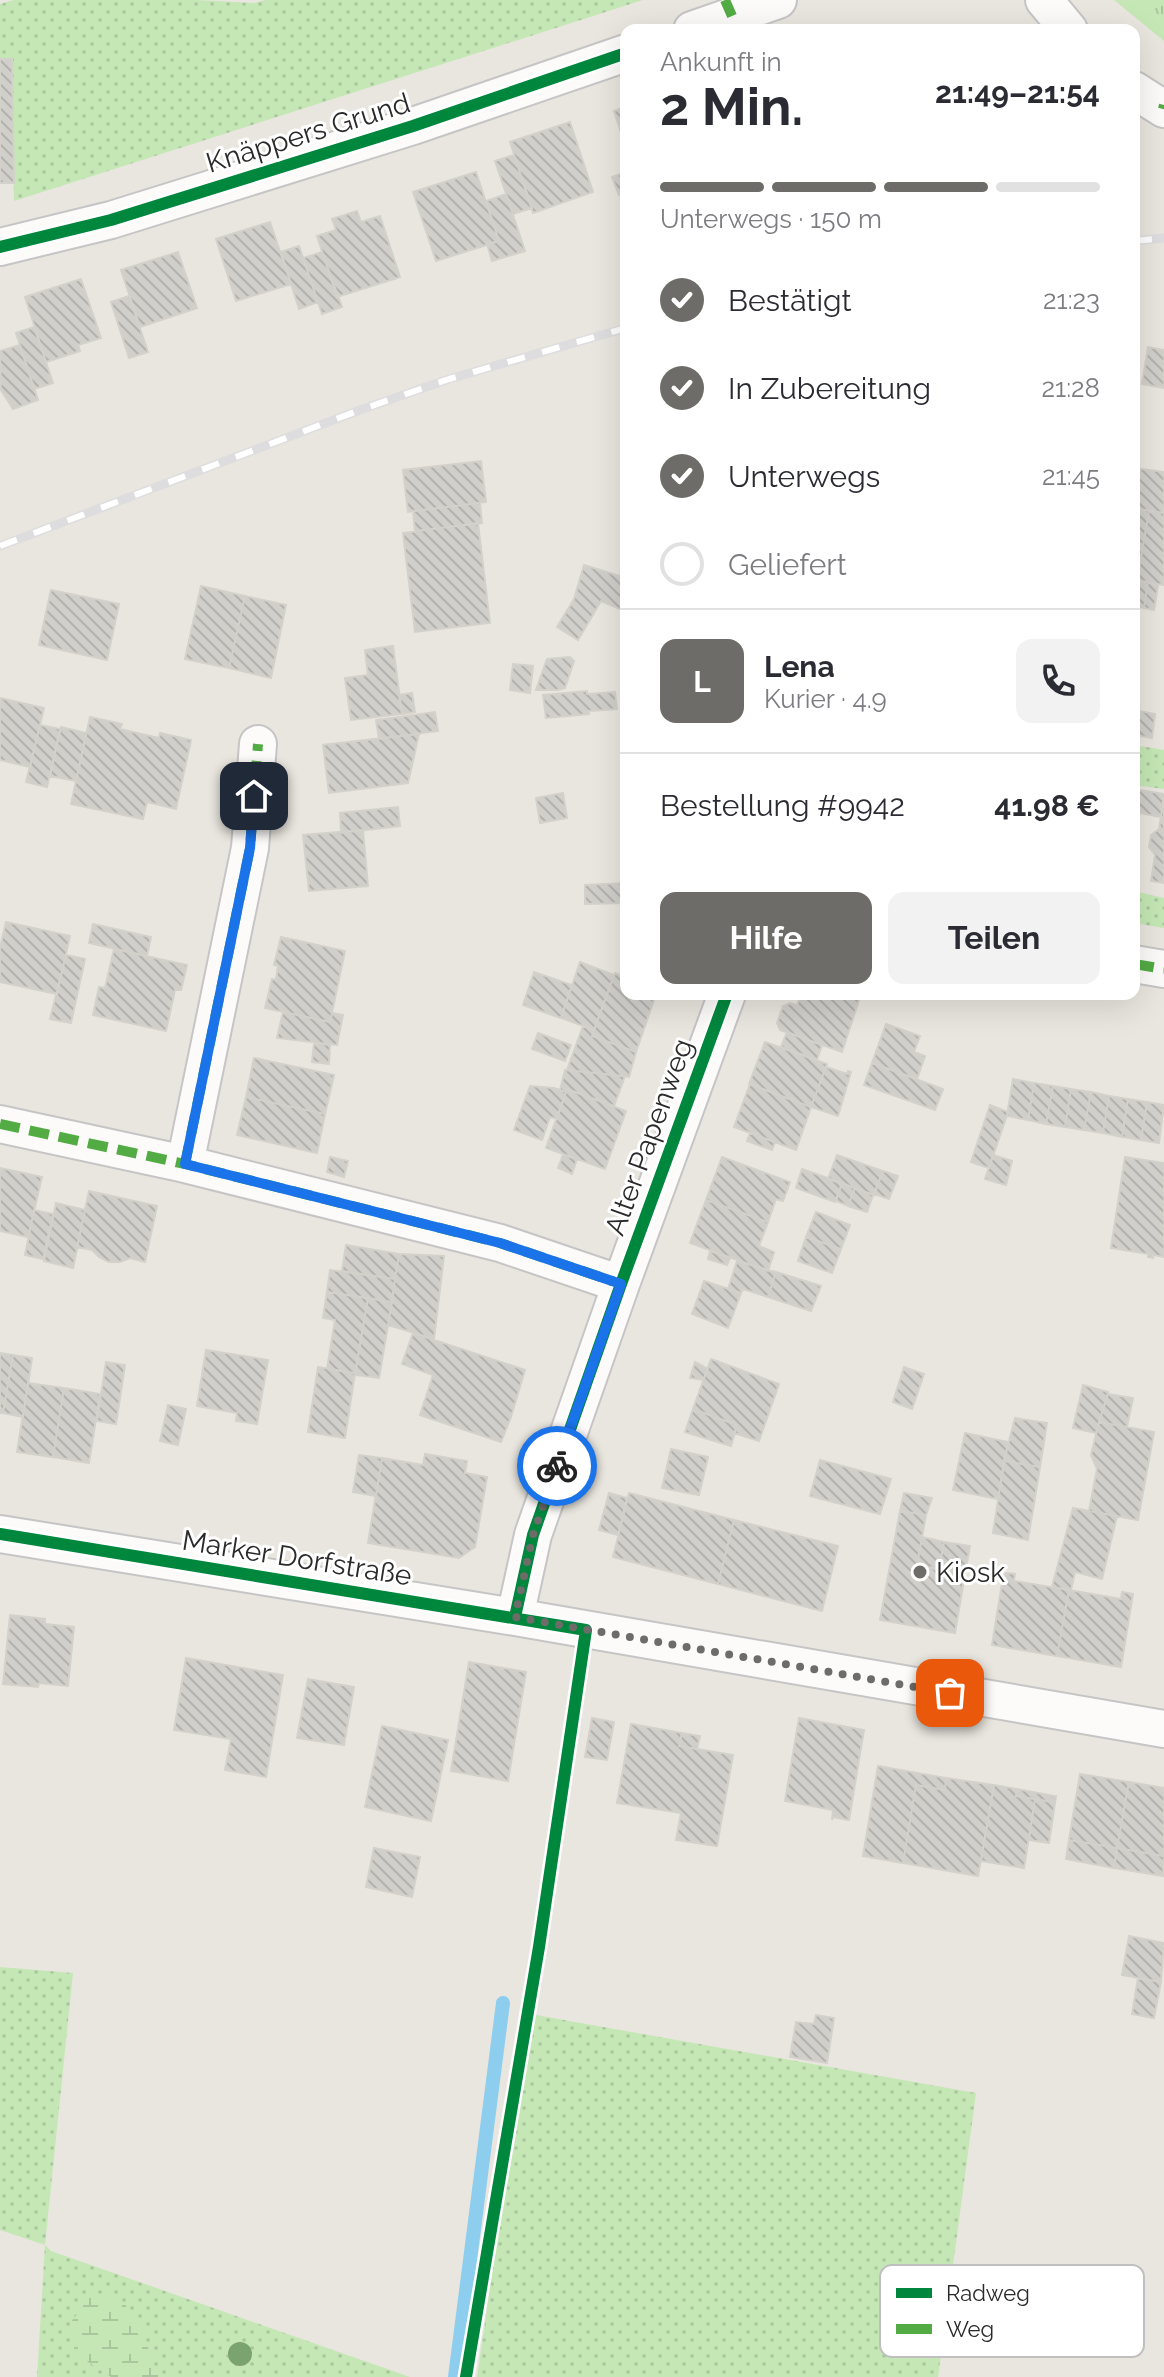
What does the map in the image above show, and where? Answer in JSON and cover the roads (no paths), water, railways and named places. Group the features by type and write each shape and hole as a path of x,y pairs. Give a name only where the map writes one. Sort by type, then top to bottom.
{"street":[{"path":"709,24 778,0"},
{"path":"1044,0 1064,24"},
{"name":"Knäppers Grund","path":"0,247 126,215 413,126 620,55"},
{"path":"1140,94 1164,109"},
{"path":"185,1164 250,848 258,744"},
{"path":"1140,965 1164,969"},
{"name":"Alter Papenweg","path":"515,1617 533,1535 725,1000"},
{"path":"0,1124 185,1164 500,1243 621,1284"},
{"name":"Marker Dorfstraße","path":"0,1534 515,1617 1164,1729"}],"waterway":[{"path":"455,2377 503,2003"}],"railway":[{"path":"1140,240 1164,238"},
{"path":"0,546 360,410 449,379 620,330"}],"place":[{"name":"Kiosk","path":"920,1572"}]}
